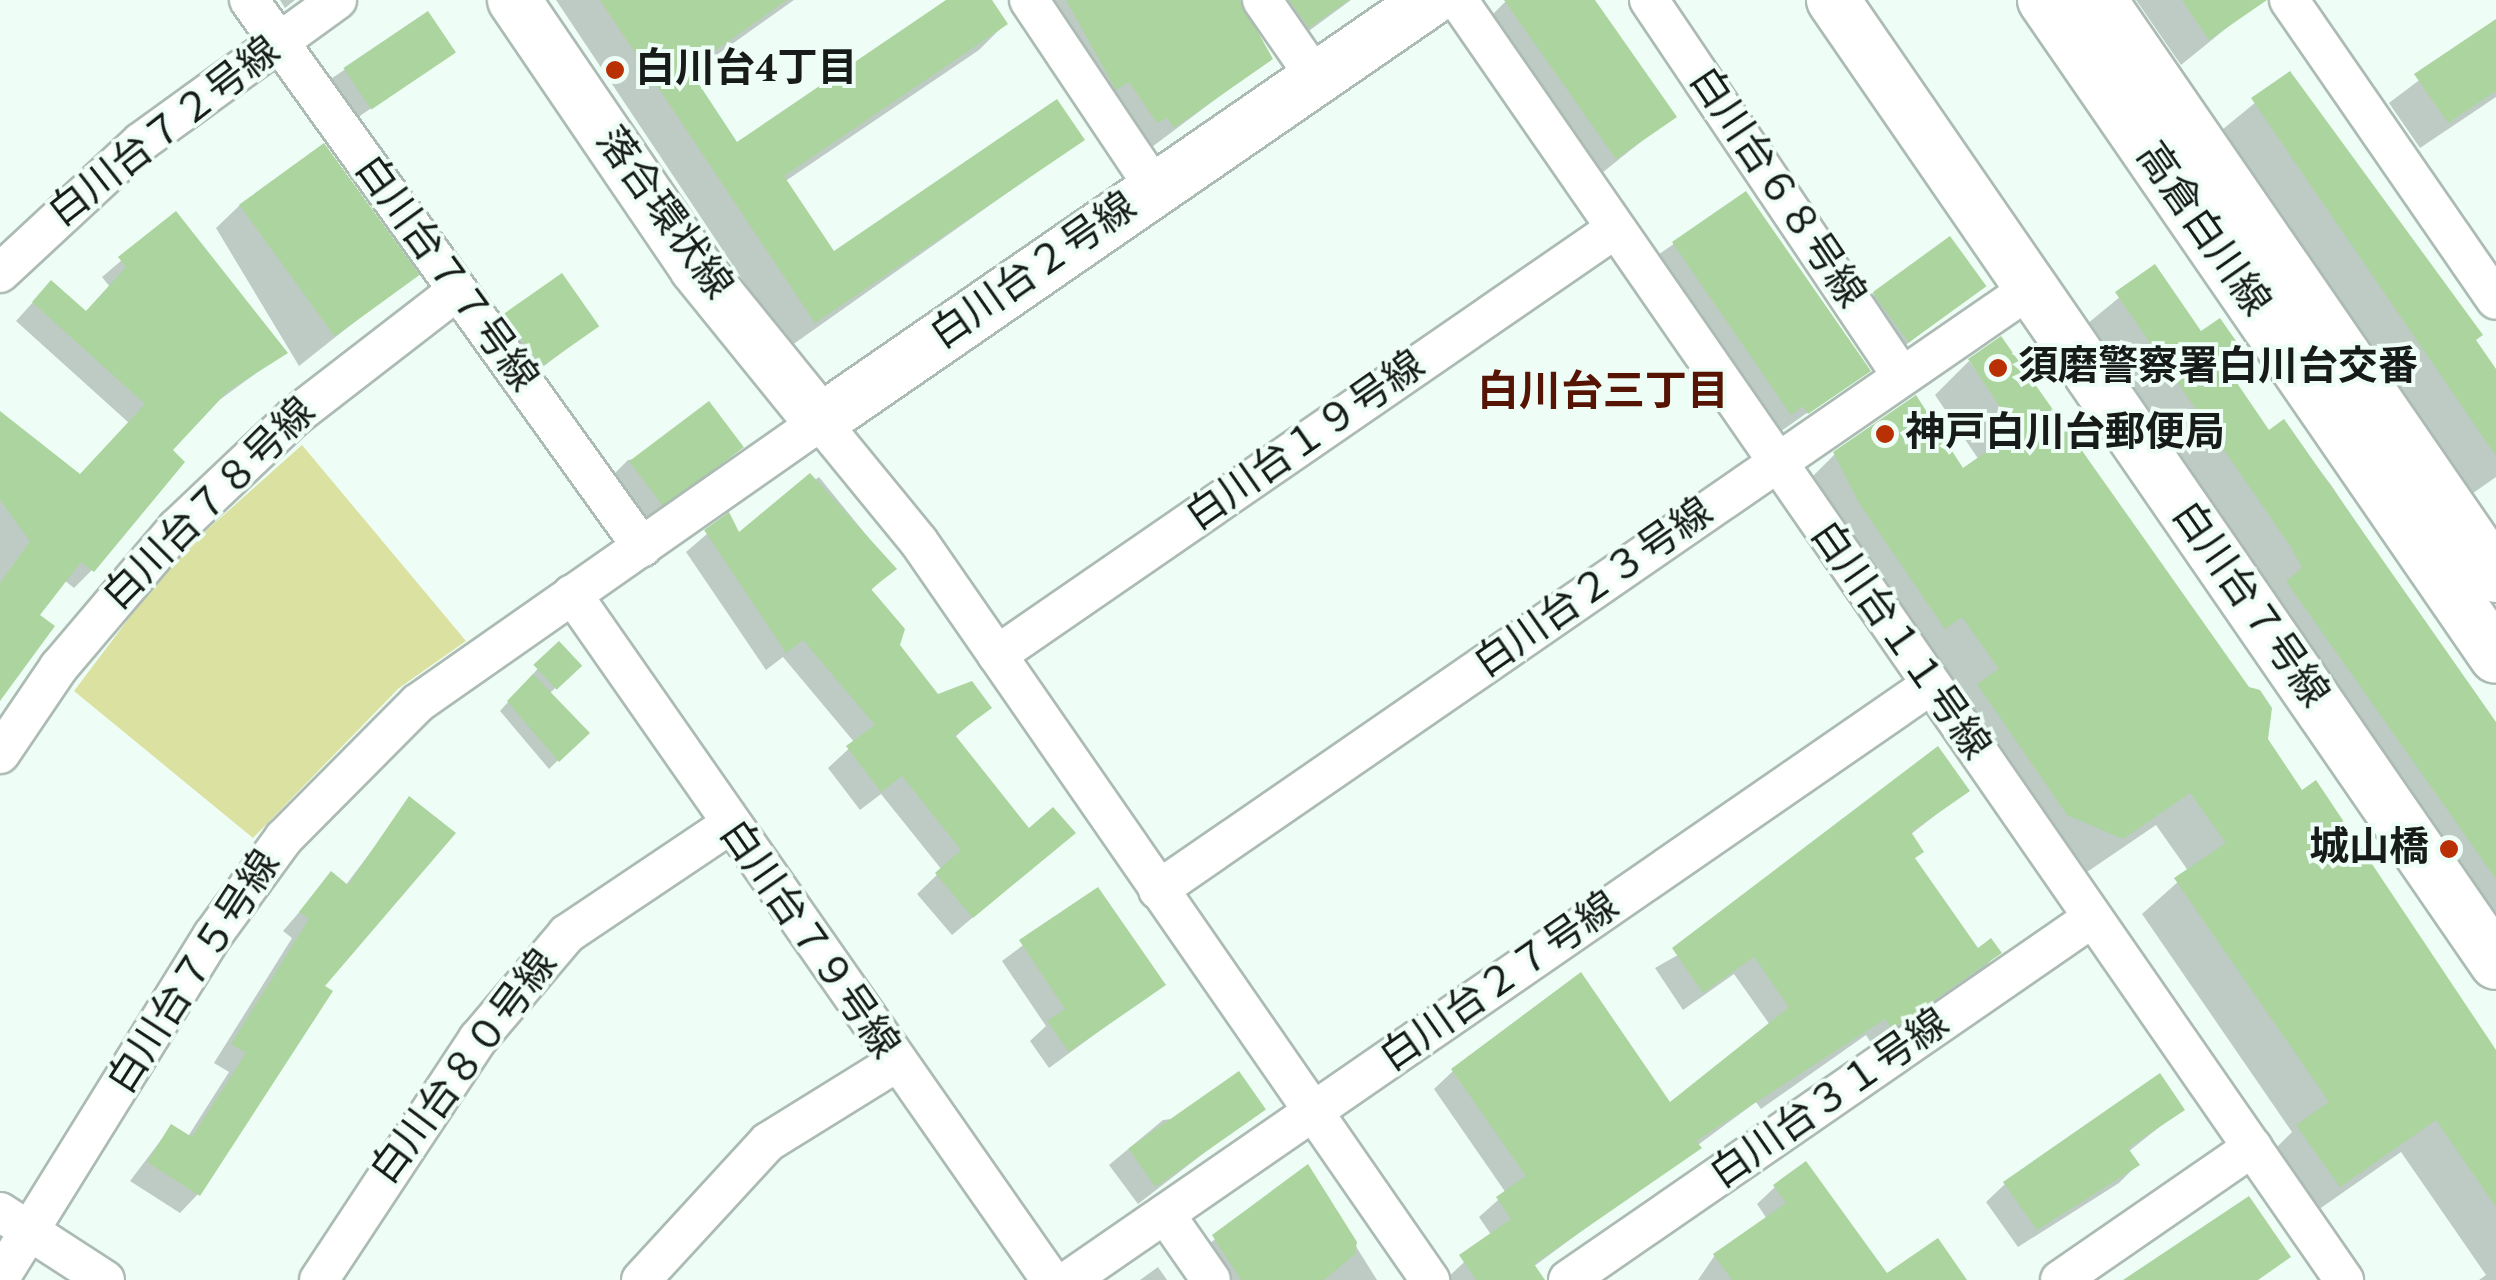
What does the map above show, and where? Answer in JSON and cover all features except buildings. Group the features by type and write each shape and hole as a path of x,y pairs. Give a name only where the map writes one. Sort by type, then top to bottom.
{"street":[{"name":"白川台７７号線","path":"248,0 642,547"},
{"name":"白川台７２号線","path":"0,273 141,142 338,0"},
{"name":"落合環状線","path":"514,0 696,268 820,421"},
{"path":"1029,0 1155,188"},
{"path":"1262,0 1316,78"},
{"name":"白川台２号線","path":"642,547 1430,0"},
{"name":"白川台１１号線","path":"1458,0 2344,1280"},
{"name":"白川台６８号線","path":"1649,0 1902,376"},
{"name":"白川台７号線","path":"1833,0 2496,963"},
{"name":"高倉白川線","path":"2044,0 2496,657"},
{"name":"高倉白川線","path":"2100,0 2496,576"},
{"path":"2288,0 2496,300"},
{"name":"白川台１９号線","path":"997,655 1615,230"},
{"name":"白川台２３号線","path":"1158,890 2031,288"},
{"name":"白川台７８号線","path":"0,754 59,667 177,528 295,416 457,290"},
{"path":"820,421 997,655 1430,1280"},
{"name":"白川台７５号線","path":"0,1278 15,1222 212,935 284,838 418,703 642,547"},
{"name":"白川台７９号線","path":"572,594 894,1064 1051,1280"},
{"name":"白川台２７号線","path":"1069,1280 1931,685"},
{"name":"白川台８０号線","path":"319,1280 467,1054 567,934 728,826"},
{"name":"白川台３１号線","path":"1568,1280 2092,919"},
{"path":"641,1280 768,1142 894,1064"},
{"path":"2060,1280 2253,1147"},
{"path":"1165,1214 1211,1280"},
{"path":"15,1222 105,1280"}],"green space":[{"path":"302,445 466,641 399,688 253,838 74,691 172,561"}],"place":[{"name":"白川台4丁目","path":"615,70"},
{"name":"須磨警察署白川台交番","path":"1998,368"},
{"name":"神戸白川台郵便局","path":"1885,434"},
{"name":"城山橋","path":"2449,849"}],"district":[{"name":"白川台三丁目","path":"1603,393"}]}
